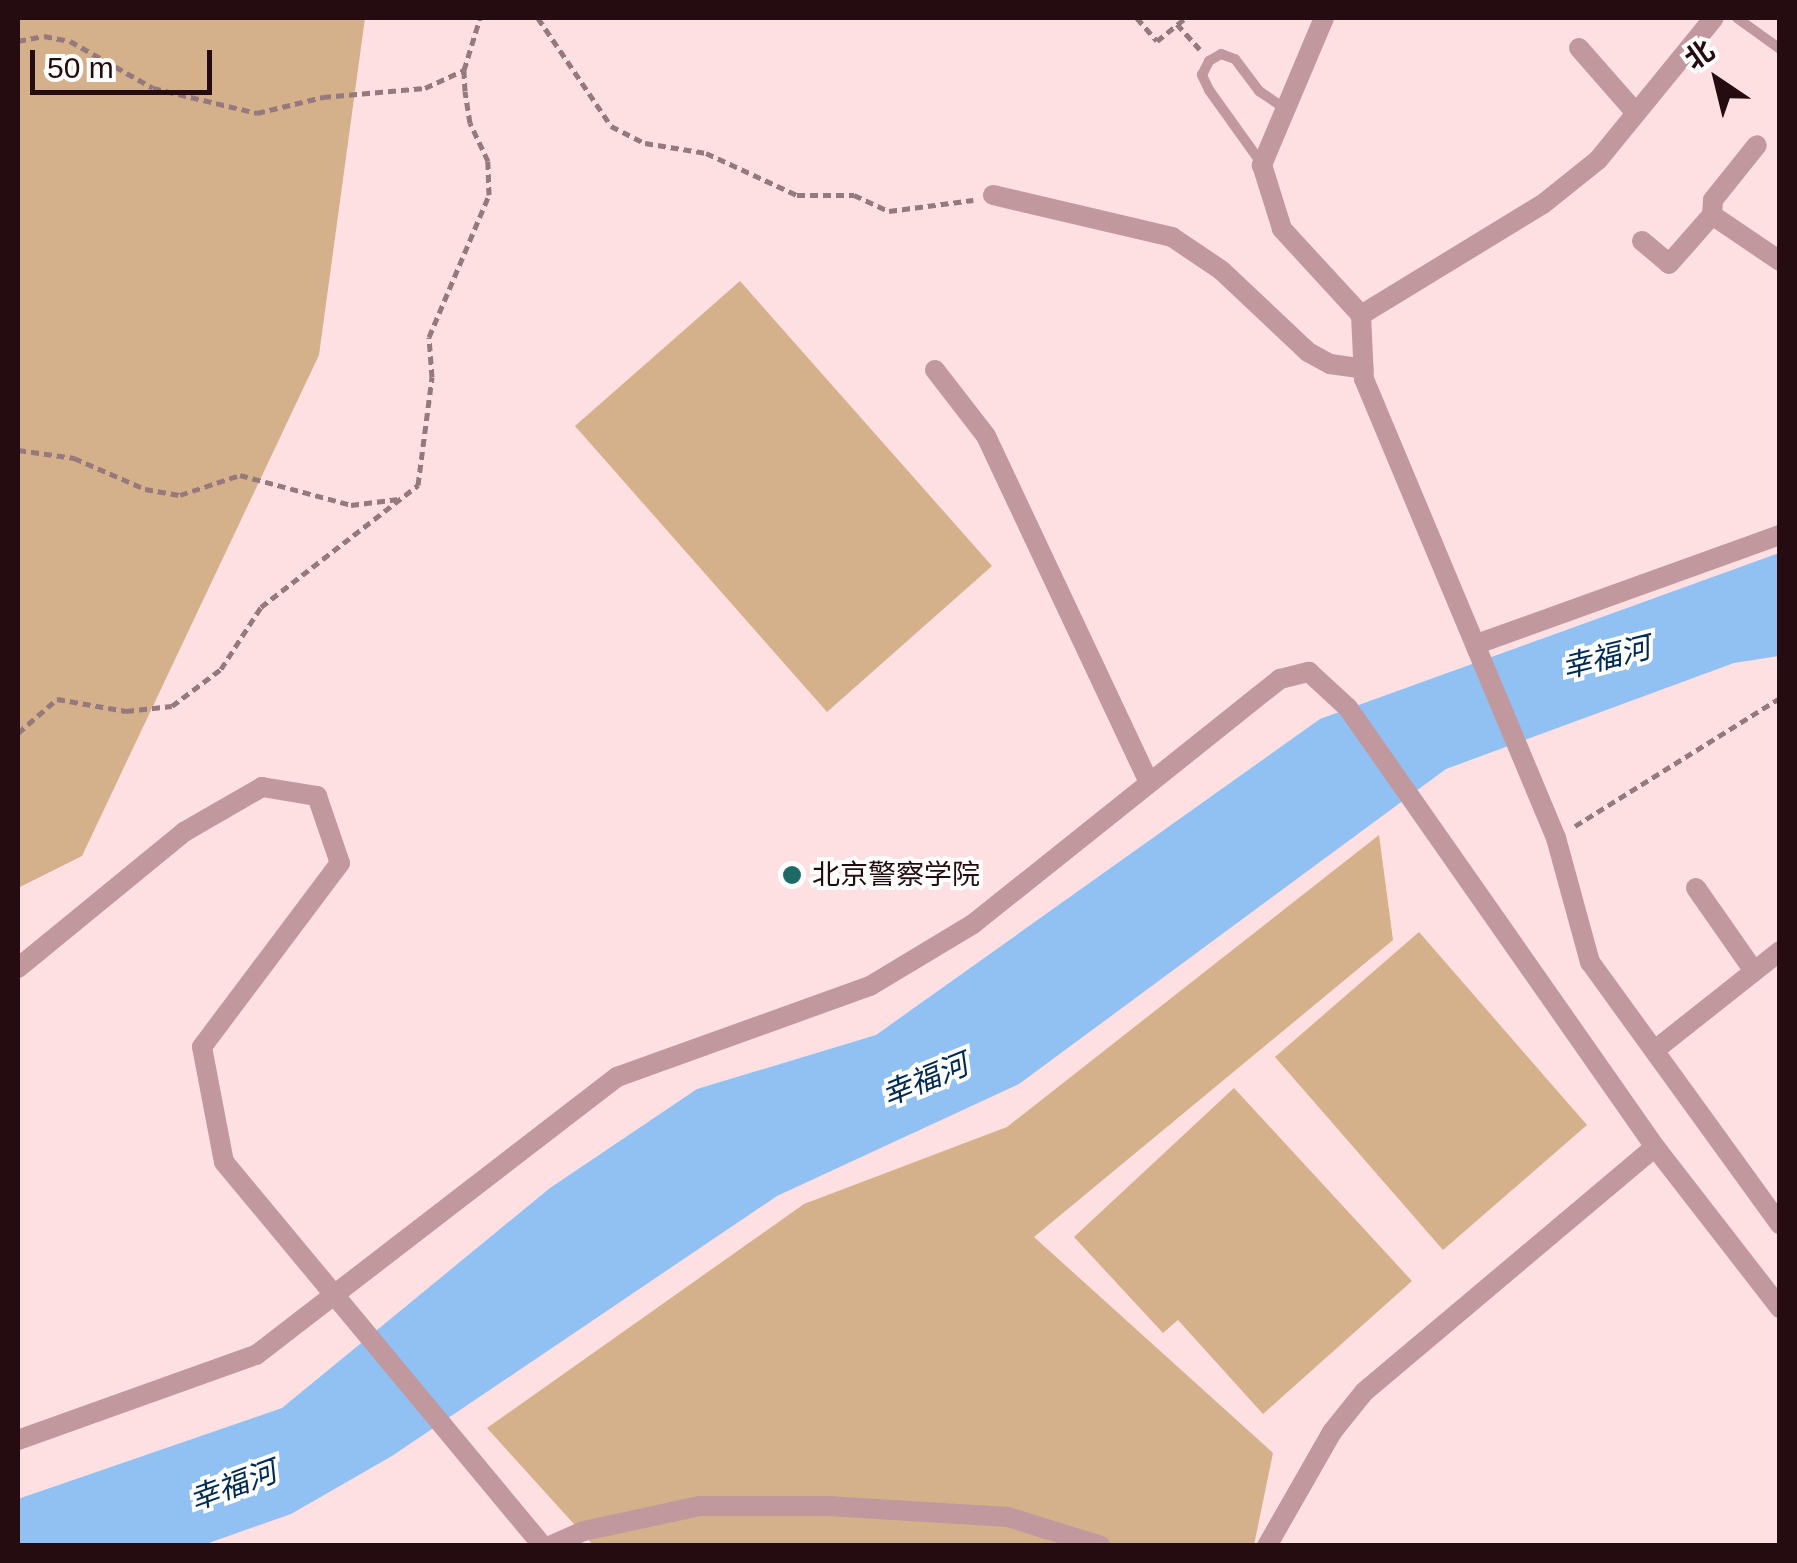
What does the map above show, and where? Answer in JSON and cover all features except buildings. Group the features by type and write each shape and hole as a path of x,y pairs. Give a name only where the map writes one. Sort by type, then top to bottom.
{"street":[{"path":"1324,18 1262,165 1282,229 1360,315 1364,369 1556,838 1590,962 1780,1224"},
{"path":"1360,315 1544,204 1598,160 1714,18"},
{"path":"1579,48 1636,112"},
{"path":"1642,241 1670,264 1712,215 1713,200 1756,145"},
{"path":"994,195 1172,237 1221,270 1308,352 1364,369"},
{"path":"1712,215 1780,261"},
{"path":"936,370 986,436 1150,783"},
{"path":"1479,648 1780,534"},
{"path":"18,1440 256,1355 617,1077 870,986 973,924 1280,678 1309,672 1348,708 1426,813 1655,1147 1780,1308"},
{"path":"18,968 184,832 262,787 317,796 340,863 202,1047 224,1162 466,1444 547,1546 584,1530 700,1506 828,1506 1008,1517 1101,1546"},
{"path":"1696,888 1754,972"},
{"path":"1654,1050 1780,951"},
{"path":"1268,1546 1364,1392 1655,1147"}],"lane":[{"path":"1737,18 1780,50"},
{"path":"1262,165 1209,90 1202,75 1209,61 1220,54 1236,59 1259,91 1284,108"}],"path":[{"path":"18,732 57,699 126,711 172,706 221,669 261,607 418,484 436,310 489,195 488,161 470,123 464,70 480,18"},
{"path":"538,18 611,126 645,143 706,153 797,196 854,195 889,211 994,195"},
{"path":"1136,18 1158,41 1185,18"},
{"path":"1177,24 1209,61"},
{"path":"18,41 70,41 154,88 257,113 322,97 425,88 464,70"},
{"path":"18,450 74,458 146,488 180,495 240,475 351,505 402,498"},
{"path":"1556,838 1780,698"}],"shaded area":[{"path":"18,18 365,18 319,355 82,856 18,888"},
{"path":"740,281 992,566 827,712 575,426"},
{"path":"1379,835 1393,940 1034,1237 1273,1453 1254,1545 593,1545 487,1428 804,1204 1007,1127"},
{"path":"1419,932 1587,1125 1443,1250 1275,1057"},
{"path":"1234,1088 1412,1281 1263,1414 1178,1320 1163,1333 1074,1237"}],"water":[{"name":"幸福河","path":"1779,553 1779,656 1734,663 1446,769 1019,1084 777,1196 392,1456 291,1514 203,1545 18,1545 18,1499 282,1408 550,1188 697,1089 876,1035 1320,719"}],"place":[{"name":"北京警察学院","path":"792,875"}]}
